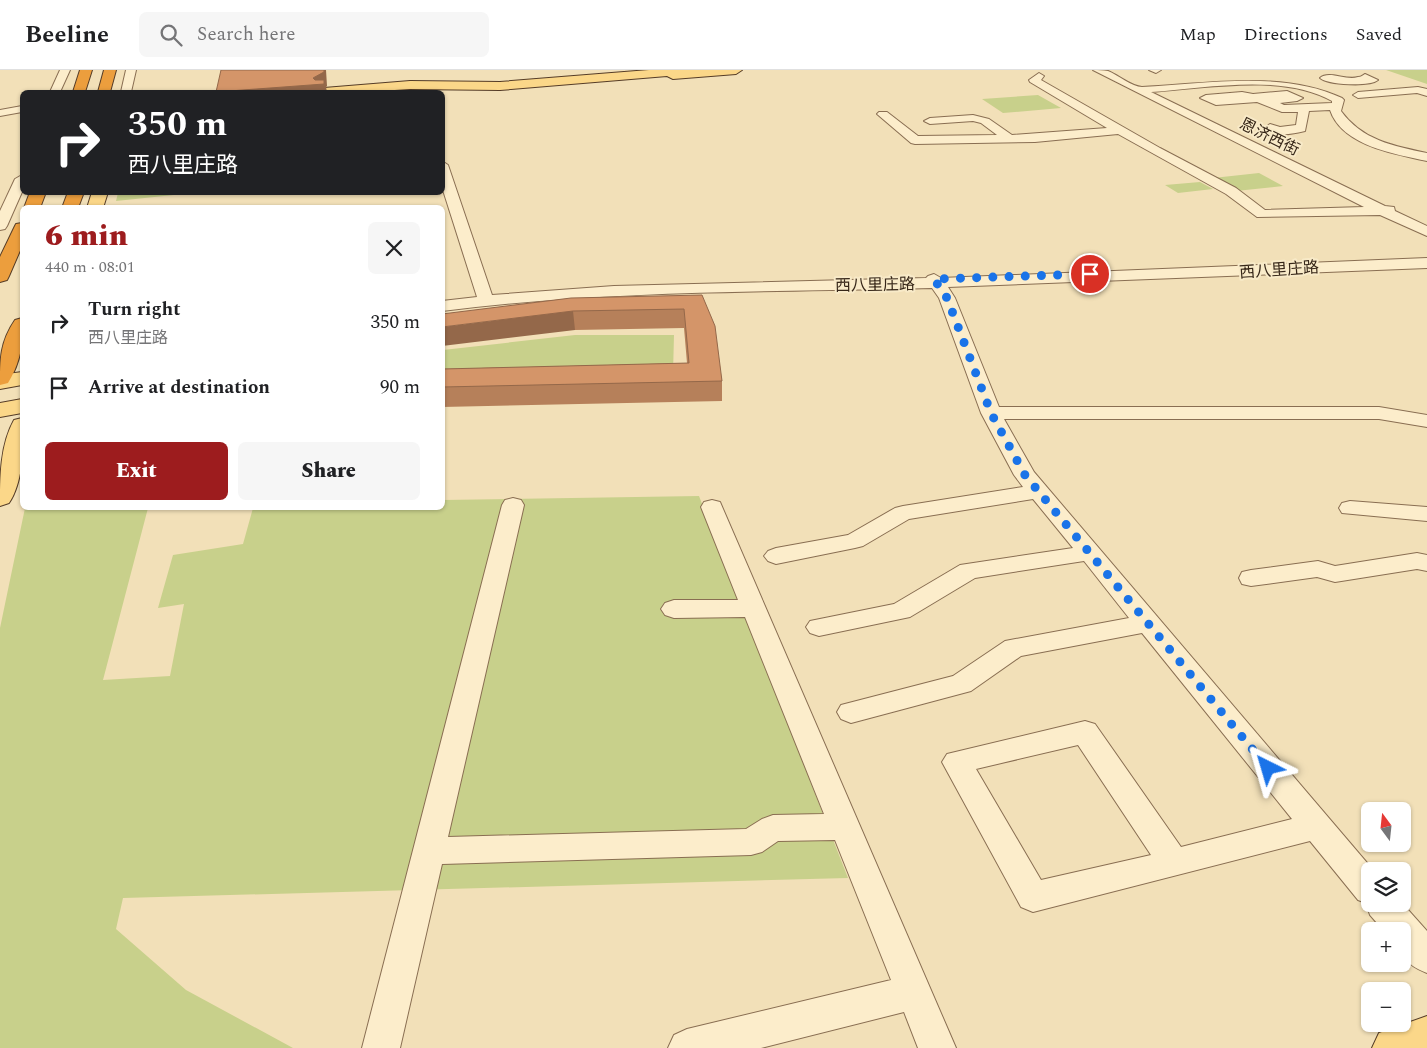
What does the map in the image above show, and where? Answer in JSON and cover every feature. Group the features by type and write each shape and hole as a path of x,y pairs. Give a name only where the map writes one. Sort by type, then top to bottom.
{"highway":[{"path":"80,90 86,70"},
{"path":"105,90 110,70"},
{"path":"0,276 20,233"},
{"path":"0,378 20,329"}],"main road":[{"path":"349,90 410,85 500,86 692,70"},
{"path":"445,93 501,90 736,70"},
{"path":"0,382 20,379"},
{"path":"0,397 20,394"},
{"path":"0,410 20,406"},
{"path":"0,498 14,434"},
{"path":"1394,1048 1427,1037"}],"street":[{"path":"57,90 65,70"},
{"path":"126,90 130,70"},
{"name":"恩济西街","path":"1098,70 1385,210 1427,227"},
{"name":"恩济西街","path":"1110,70 1427,232"},
{"path":"1249,71 1240,72 1332,95 1338,100 1335,111 1356,134 1396,150 1427,157"},
{"path":"1039,76 1034,80 1231,191 1262,214 1385,210"},
{"path":"1146,89 1265,77 1320,77 1345,81 1373,80 1364,77"},
{"path":"1322,92 1358,95 1418,90 1427,93"},
{"path":"1268,101 1297,98 1287,94 1254,98 1268,101 1290,113 1270,114"},
{"path":"1282,109 1336,105 1358,95"},
{"path":"1270,128 1279,130 1302,128 1304,108"},
{"path":"0,113 20,109"},
{"path":"883,114 915,140 1010,139 1121,130"},
{"path":"930,121 973,118 985,121 1010,139"},
{"path":"445,174 486,298"},
{"path":"0,226 20,183"},
{"name":"西八里庄路","path":"935,281 1267,268 1302,263 1427,259"},
{"name":"西八里庄路","path":"445,302 614,291 1427,263"},
{"path":"935,281 947,298 991,413 1025,475 1361,879"},
{"name":"西八里庄路","path":"445,305 486,298"},
{"path":"991,413 1380,412 1427,421"},
{"path":"776,556 855,541 903,513 1038,491"},
{"path":"380,1048 513,504"},
{"path":"712,507 937,1048"},
{"path":"1350,508 1427,514"},
{"path":"819,627 901,611 969,572 1090,553"},
{"path":"1251,578 1318,569 1335,574 1417,561 1427,563"},
{"path":"674,609 754,608"},
{"path":"851,712 961,684 1014,648 1148,623"},
{"path":"1174,862 1085,732 957,762 1033,897 1174,862 1316,826"},
{"path":"428,851 751,842 773,828 846,827"},
{"path":"1389,912 1427,957"},
{"path":"687,1048 915,992"}],"green space":[{"path":"1386,70 1427,70 1427,84"},
{"path":"1038,95 1061,108 1003,113 982,99"},
{"path":"1259,173 1283,186 1236,191 1213,178"},
{"path":"1200,182 1213,189 1178,193 1165,185"},
{"path":"117,195 174,195 116,201"},
{"path":"575,335 674,335 673,374 445,380 445,350"},
{"path":"699,496 848,878 123,898 116,929 186,990 293,1048 0,1048 0,628 25,510 147,510 103,680 170,676 184,604 158,608 173,555 243,544 252,510 445,510 445,500"}],"building":[{"path":"221,70 324,70 324,72 313,78 315,80 324,80 324,84 216,90"},
{"path":"702,295 715,326 722,381 445,387 445,369 689,363 684,309 573,311 445,327 445,314 571,298"}],"route":[{"path":"1090,274 934,279 947,298 991,413 1025,475 1268,768"}]}
